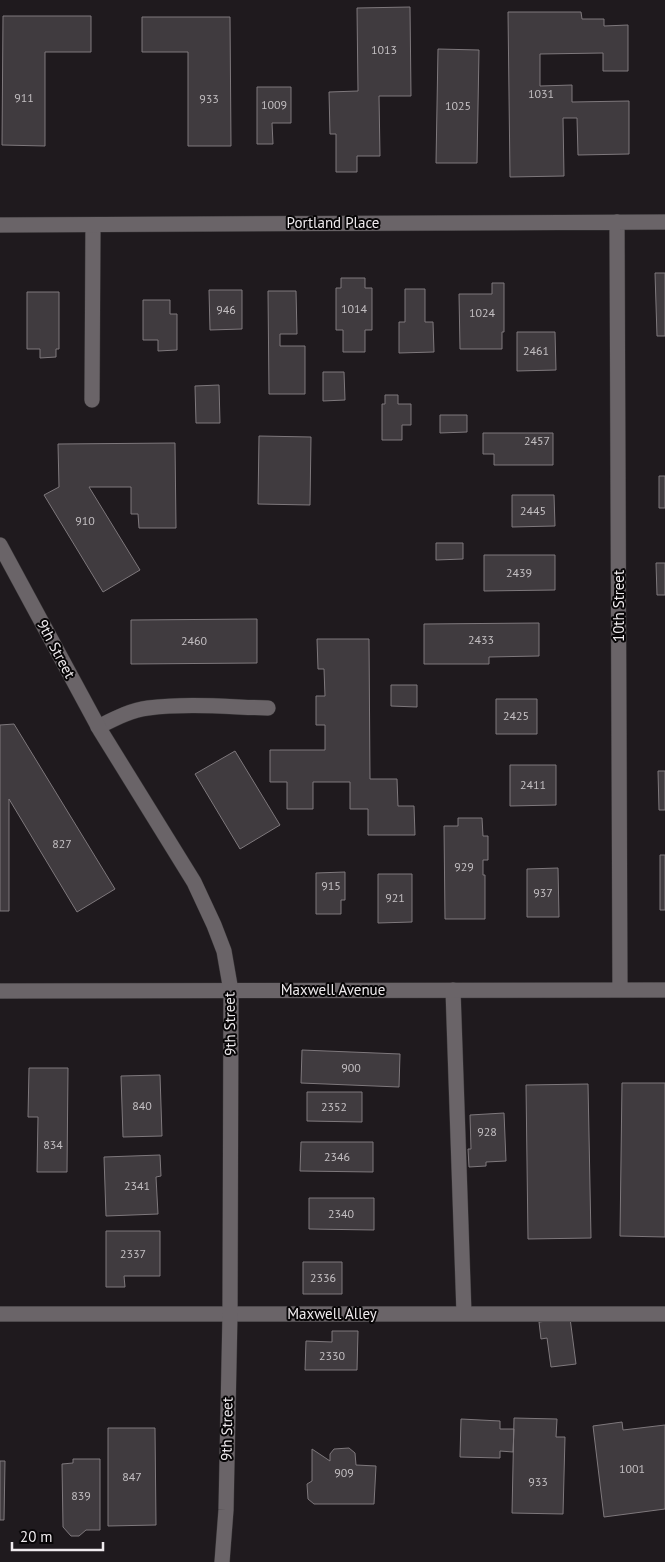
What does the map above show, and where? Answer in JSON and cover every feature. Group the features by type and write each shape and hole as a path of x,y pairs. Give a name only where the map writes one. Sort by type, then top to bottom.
{"street":[{"name":"10th Street","path":"617,222 620,990"},
{"name":"Portland Place","path":"0,225 665,222"},
{"path":"92,400 94,225"},
{"name":"9th Street","path":"0,546 98,727 194,882 214,924 224,952 231,991 230,1314 226,1510 222,1562"},
{"path":"98,727 122,716 147,708 190,706 268,708"},
{"path":"453,990 464,1314"},
{"name":"Maxwell Avenue","path":"0,991 665,990"},
{"name":"Maxwell Alley","path":"0,1314 665,1314"}],"building":[{"path":"410,7 411,96 379,96 380,156 357,156 357,172 336,172 336,134 330,134 329,92 358,91 357,8"},
{"path":"508,12 581,12 582,19 604,19 604,26 628,25 628,71 603,71 603,53 540,54 540,86 572,85 572,102 629,101 629,154 578,155 577,118 563,118 564,176 510,177"},
{"path":"3,16 91,16 91,52 45,52 45,146 2,145"},
{"path":"142,17 230,17 231,146 188,146 188,52 142,52"},
{"path":"438,49 479,50 477,163 436,163"},
{"path":"257,87 291,87 291,123 272,123 273,144 257,144"},
{"path":"655,273 665,273 665,336 657,336"},
{"path":"341,278 365,278 365,288 372,288 372,330 365,330 365,352 343,352 343,330 336,330 336,288 341,288"},
{"path":"492,283 504,283 502,349 460,349 459,294 492,294"},
{"path":"405,289 425,289 425,322 433,322 434,352 399,353 399,322 405,322"},
{"path":"209,290 242,290 242,329 210,330"},
{"path":"268,291 296,291 297,334 280,334 280,346 305,346 305,394 269,394"},
{"path":"27,292 59,292 59,349 56,349 56,357 40,358 40,349 27,349"},
{"path":"143,300 170,300 170,314 177,314 177,350 158,351 158,340 143,340"},
{"path":"517,332 555,332 556,370 517,371"},
{"path":"323,372 344,372 345,400 323,401"},
{"path":"219,385 220,423 196,423 195,386"},
{"path":"385,395 398,395 398,404 411,404 411,425 402,425 402,440 382,440 382,404 385,404"},
{"path":"440,415 467,415 467,432 440,433"},
{"path":"483,433 553,433 553,465 494,465 494,454 483,454"},
{"path":"259,436 311,437 310,505 258,504"},
{"path":"175,443 176,528 139,528 138,514 131,514 131,487 89,487 140,570 103,592 44,495 59,487 58,444"},
{"path":"659,476 665,476 665,508 659,508"},
{"path":"512,495 554,495 555,526 512,527"},
{"path":"436,543 463,543 463,559 436,560"},
{"path":"484,555 555,555 555,590 484,591"},
{"path":"656,563 665,563 665,595 657,595"},
{"path":"257,619 257,663 131,664 131,620"},
{"path":"539,623 539,656 489,657 489,664 424,664 424,624"},
{"path":"317,639 369,639 370,779 397,779 398,806 414,806 415,835 368,835 368,809 350,809 350,782 313,782 313,809 287,809 287,782 270,782 270,750 325,750 325,725 316,725 316,696 325,696 324,669 318,669"},
{"path":"391,685 417,685 417,707 391,706"},
{"path":"496,699 537,699 537,734 496,734"},
{"path":"14,724 115,889 77,912 9,799 9,911 0,911 0,725"},
{"path":"235,751 280,825 240,849 195,774"},
{"path":"510,765 556,765 556,805 510,806"},
{"path":"658,771 665,771 665,810 659,810"},
{"path":"458,818 482,818 483,836 488,836 488,860 483,860 485,919 445,919 444,826 458,826"},
{"path":"660,855 665,855 665,910 660,910"},
{"path":"558,868 559,917 527,917 527,869"},
{"path":"345,872 345,900 341,900 341,914 316,914 316,873"},
{"path":"378,874 412,874 412,922 378,923"},
{"path":"302,1050 400,1054 399,1087 301,1083"},
{"path":"29,1068 68,1068 67,1172 37,1172 38,1117 28,1117"},
{"path":"160,1075 162,1136 123,1137 121,1076"},
{"path":"622,1083 665,1083 665,1237 620,1236"},
{"path":"588,1084 591,1238 528,1239 526,1085"},
{"path":"307,1092 362,1092 362,1122 307,1121"},
{"path":"504,1113 506,1161 486,1162 486,1166 469,1167 468,1149 471,1149 470,1115"},
{"path":"301,1142 373,1142 373,1172 300,1171"},
{"path":"160,1155 161,1176 156,1177 158,1214 106,1216 104,1157"},
{"path":"309,1198 374,1198 374,1230 309,1229"},
{"path":"106,1231 160,1231 160,1276 124,1276 125,1287 106,1287"},
{"path":"303,1262 342,1262 342,1294 303,1294"},
{"path":"570,1318 576,1364 551,1367 547,1338 541,1339 539,1322"},
{"path":"332,1331 358,1331 357,1370 305,1370 306,1341 332,1342"},
{"path":"514,1418 557,1419 556,1437 565,1437 563,1514 512,1513"},
{"path":"461,1419 500,1421 500,1429 514,1429 513,1452 500,1451 500,1458 460,1457"},
{"path":"622,1422 623,1430 665,1425 665,1509 604,1517 593,1426"},
{"path":"108,1428 155,1428 156,1525 108,1526"},
{"path":"349,1448 355,1453 356,1465 376,1466 374,1504 314,1504 308,1499 307,1484 312,1481 312,1449 330,1461 330,1454 334,1449"},
{"path":"73,1459 100,1459 100,1530 86,1530 79,1536 71,1536 63,1527 62,1464 73,1463"},
{"path":"0,1461 5,1461 4,1520 0,1520"}]}
